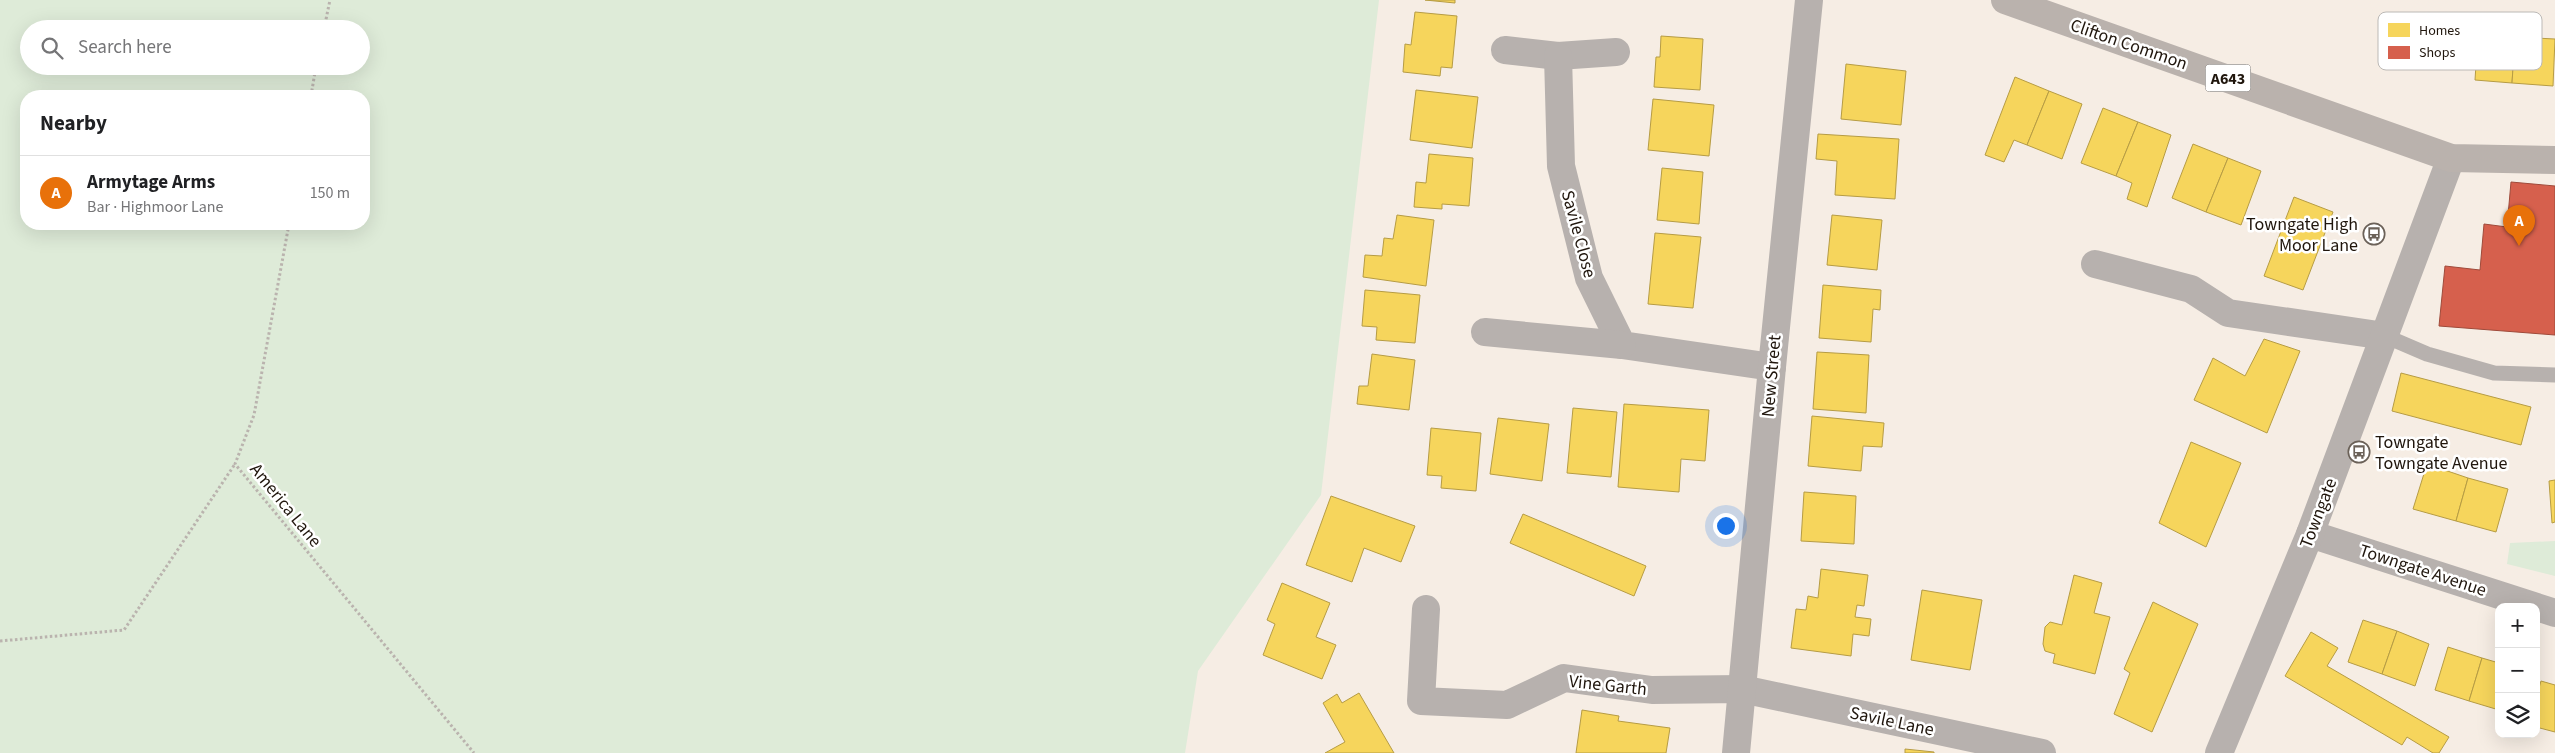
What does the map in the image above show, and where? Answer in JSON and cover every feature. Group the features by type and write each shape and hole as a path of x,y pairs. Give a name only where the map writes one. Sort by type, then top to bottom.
{"main road":[{"name":"Clifton Common","path":"2005,0 2452,158"},
{"name":"A643","path":"2452,158 2555,160"}],"street":[{"name":"New Street","path":"1736,753 1809,0"},
{"path":"1505,50 1558,56 1616,52"},
{"name":"Savile Close","path":"1558,56 1561,166 1589,278 1622,345"},
{"name":"Towngate","path":"2219,753 2310,534 2452,158"},
{"path":"2095,264 2191,289 2228,313 2385,336"},
{"path":"1485,332 1622,345 1772,367"},
{"name":"Towngate Avenue","path":"2310,534 2555,613"},
{"name":"Vine Garth","path":"1426,609 1421,701 1507,705 1564,678 1652,690 1742,689"},
{"name":"Savile Lane","path":"1742,689 2042,753"}],"lane":[{"path":"2385,336 2427,354 2494,373 2555,375"}],"path":[{"path":"326,20 330,0"},
{"path":"312,90 314,75"},
{"name":"America Lane","path":"288,230 254,415 235,464 474,753"},
{"path":"0,641 124,630 235,464"}],"green space":[{"path":"0,0 1379,0 1321,495 1198,671 1185,753 0,753"},
{"path":"2555,541 2555,576 2507,564 2510,543"}],"building: Homes":[{"path":"1425,0 1455,0 1455,3"},
{"path":"1415,12 1457,16 1452,68 1441,67 1440,76 1403,72 1405,44 1411,45"},
{"path":"1661,36 1703,39 1700,90 1654,87 1656,57 1660,57"},
{"path":"2542,38 2555,39 2553,86 2512,83 2513,70 2542,70"},
{"path":"1846,64 1906,71 1901,125 1841,119"},
{"path":"2476,70 2513,70 2512,83 2475,80"},
{"path":"2015,77 2049,91 2027,145 2014,140 2004,162 1985,155"},
{"path":"1416,90 1478,97 1472,148 1410,140"},
{"path":"2049,91 2082,104 2062,159 2027,145"},
{"path":"1653,99 1714,105 1709,156 1648,150"},
{"path":"2103,108 2138,122 2116,176 2081,163"},
{"path":"2138,122 2171,135 2147,207 2127,199 2132,183 2116,176"},
{"path":"1818,134 1899,139 1895,199 1835,195 1837,161 1816,159"},
{"path":"2193,144 2228,158 2206,212 2172,198"},
{"path":"1429,154 1473,158 1469,206 1442,204 1442,209 1414,207 1416,182 1426,183"},
{"path":"2228,158 2261,171 2241,225 2206,212"},
{"path":"1662,168 1703,172 1699,224 1657,220"},
{"path":"2294,197 2333,212 2303,290 2264,276"},
{"path":"1397,215 1434,220 1426,286 1363,277 1365,255 1382,256 1384,238 1393,239"},
{"path":"1832,215 1882,220 1877,270 1827,265"},
{"path":"1655,233 1701,237 1693,308 1648,304"},
{"path":"1823,285 1881,290 1880,310 1873,309 1871,342 1819,338"},
{"path":"1365,290 1420,295 1415,343 1376,340 1377,327 1362,326"},
{"path":"2264,339 2300,351 2267,433 2194,400 2213,358 2245,376"},
{"path":"1817,352 1869,355 1866,413 1813,409"},
{"path":"1372,354 1415,360 1409,410 1357,404 1359,386 1368,386"},
{"path":"2401,373 2531,407 2521,445 2392,411"},
{"path":"1624,404 1709,410 1705,461 1681,459 1679,492 1618,487"},
{"path":"1573,408 1617,412 1611,477 1567,473"},
{"path":"1812,416 1884,423 1882,447 1863,446 1861,471 1808,466"},
{"path":"1498,418 1549,424 1542,481 1490,474"},
{"path":"1431,428 1481,433 1476,491 1441,488 1442,476 1427,475"},
{"path":"2191,442 2241,463 2206,547 2159,523"},
{"path":"2427,464 2468,478 2456,521 2413,509"},
{"path":"2468,478 2508,489 2496,532 2456,521"},
{"path":"2555,480 2555,522 2552,523 2549,481"},
{"path":"1804,492 1856,496 1854,544 1801,541"},
{"path":"1331,496 1415,526 1401,562 1364,548 1352,582 1306,565"},
{"path":"1523,514 1646,566 1634,596 1510,543"},
{"path":"1821,569 1868,575 1864,606 1857,605 1855,617 1871,619 1869,636 1853,634 1851,656 1791,648 1796,609 1806,610 1808,596 1818,598"},
{"path":"2074,575 2102,583 2094,613 2110,617 2095,674 2053,663 2055,654 2045,651 2043,644 2045,627 2050,622 2062,625"},
{"path":"1282,583 1330,603 1316,637 1336,645 1322,679 1263,655 1275,624 1267,620"},
{"path":"1922,590 1982,600 1970,670 1911,660"},
{"path":"2153,602 2198,624 2152,732 2114,714 2130,673 2124,669"},
{"path":"2363,620 2397,631 2382,674 2348,662"},
{"path":"2397,631 2429,644 2415,686 2382,674"},
{"path":"2311,632 2338,648 2327,666 2449,737 2439,753 2433,753 2407,737 2402,745 2285,676"},
{"path":"2448,647 2482,658 2469,701 2435,690"},
{"path":"2482,658 2495,662 2495,709 2469,701"},
{"path":"2541,681 2555,685 2555,732 2540,728"},
{"path":"1359,693 1394,753 1325,753 1345,742 1323,703 1337,694 1342,703"},
{"path":"1582,710 1619,716 1618,721 1670,728 1666,753 1576,753"},
{"path":"1905,749 1934,752 1934,753 1905,753"}],"building: Shops":[{"path":"2511,182 2555,186 2555,335 2439,326 2445,266 2480,270 2484,224 2507,227"}],"place":[{"name":"Towngate High Moor Lane","path":"2374,234"},
{"name":"Armytage Arms","path":"2519,246"},
{"name":"Towngate Towngate Avenue","path":"2359,452"}]}
